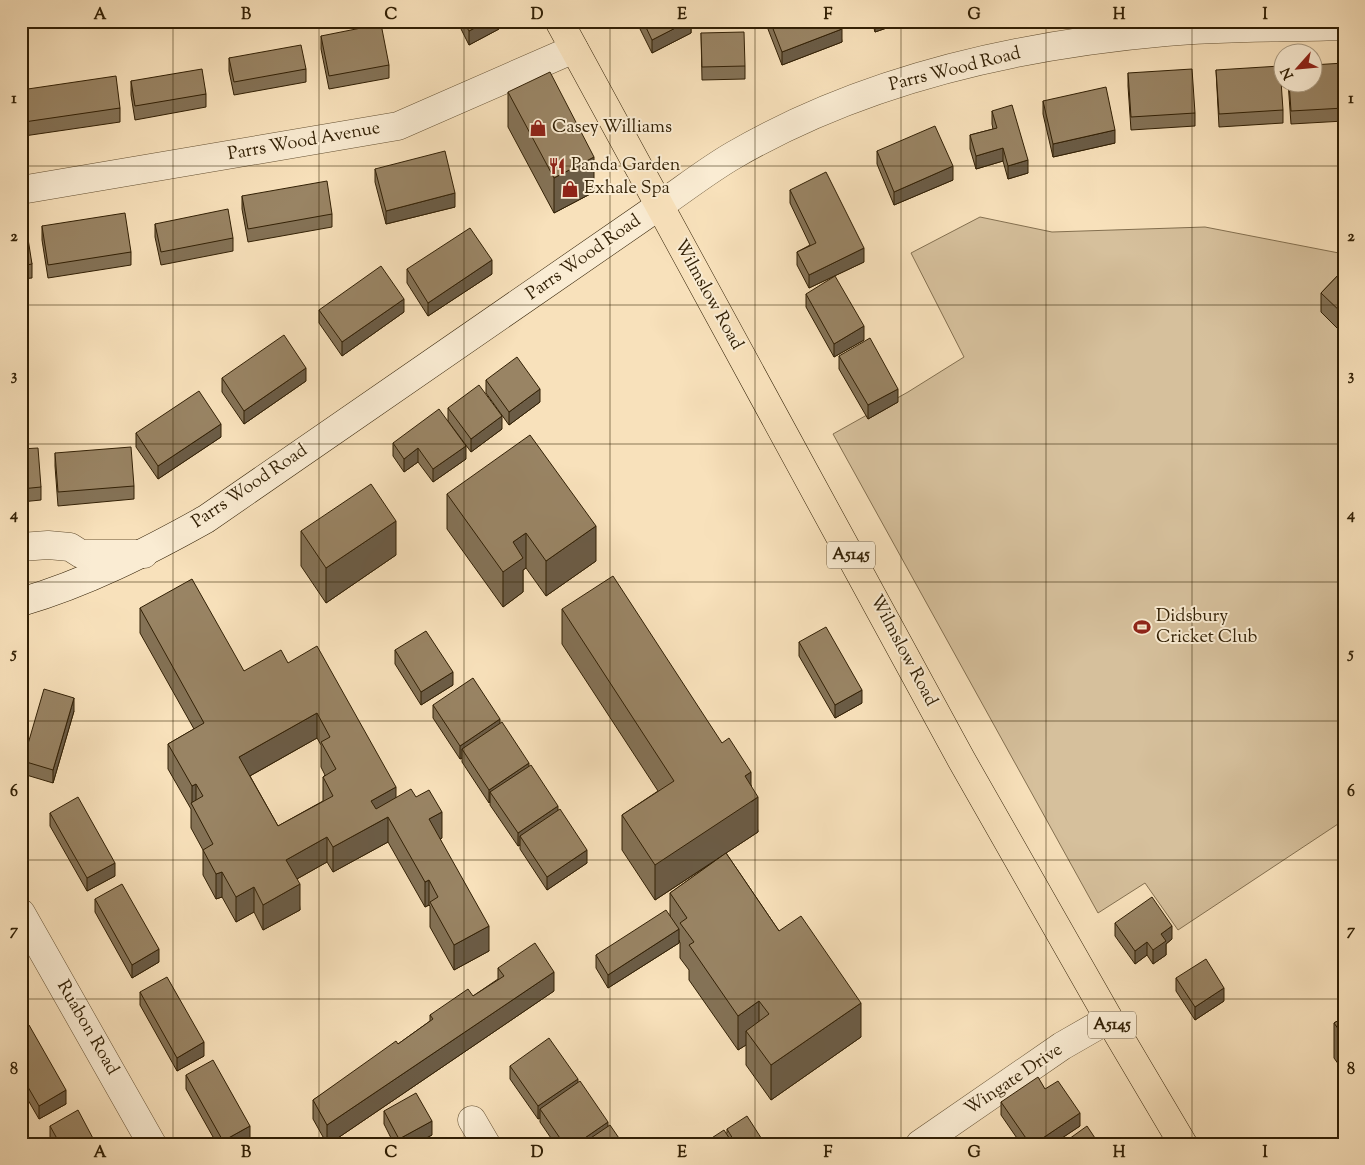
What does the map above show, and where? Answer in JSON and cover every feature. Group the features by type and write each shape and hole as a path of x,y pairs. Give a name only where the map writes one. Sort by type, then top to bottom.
{"main road":[{"name":"Wilmslow Road","path":"559,21 961,759 1109,1019 1183,1144"}],"street":[{"name":"Parrs Wood Road","path":"21,602 52,592 144,554 206,519 734,154 799,123 874,91 948,68 1079,41 1160,32 1344,26"},
{"name":"Parrs Wood Avenue","path":"21,190 398,126 574,49"},
{"path":"21,547 48,545 70,547 82,554 144,554"},
{"name":"Ruabon Road","path":"21,913 152,1144"},
{"name":"Wingate Drive","path":"920,1144 1062,1046 1109,1019"},
{"path":"472,1120 486,1144"}],"shaded area":[{"name":"Didsbury Cricket Club","path":"980,217 1052,232 1205,227 1344,254 1344,820 1178,930 1145,883 1098,913 833,434 908,392 964,357 911,253"}],"building":[{"path":"463,21 488,21 469,31"},
{"path":"643,21 689,21 652,40"},
{"path":"770,21 839,21 842,29 782,52"},
{"path":"381,24 389,65 329,76 321,36"},
{"path":"744,32 745,66 702,67 701,33"},
{"path":"301,45 306,69 234,82 229,58"},
{"path":"1344,63 1344,108 1291,111 1290,92 1322,92 1322,64"},
{"path":"1272,66 1272,92 1282,92 1283,110 1219,114 1216,70"},
{"path":"202,69 206,94 135,106 131,81"},
{"path":"1192,69 1195,113 1131,117 1128,73"},
{"path":"550,72 594,157 554,178 508,92"},
{"path":"116,76 120,108 24,122 21,90"},
{"path":"1106,87 1115,130 1053,144 1043,101"},
{"path":"1012,105 1028,160 1008,166 1003,148 976,156 970,135 997,128 992,111"},
{"path":"935,126 953,166 894,192 877,151"},
{"path":"445,151 455,193 386,211 375,169"},
{"path":"826,172 864,248 809,275 797,252 816,243 790,190"},
{"path":"327,181 332,214 248,229 242,196"},
{"path":"228,209 233,238 161,252 155,224"},
{"path":"125,213 131,252 48,265 42,226"},
{"path":"26,226 32,264 21,266 21,227"},
{"path":"470,228 492,260 428,303 407,269"},
{"path":"381,266 404,299 342,342 319,310"},
{"path":"1344,269 1344,315 1321,293"},
{"path":"835,276 864,326 834,344 806,294"},
{"path":"284,335 306,368 244,411 222,378"},
{"path":"870,338 898,389 868,405 839,356"},
{"path":"517,357 540,389 509,412 486,380"},
{"path":"479,385 502,416 471,439 448,408"},
{"path":"199,391 221,424 158,466 136,433"},
{"path":"439,409 466,446 433,469 418,448 404,459 393,443"},
{"path":"530,435 596,526 546,561 526,533 513,542 523,558 503,572 447,494"},
{"path":"131,447 134,486 58,492 55,453"},
{"path":"38,448 41,487 21,489 21,449"},
{"path":"371,484 396,521 326,568 301,531"},
{"path":"613,576 722,743 729,738 751,772 745,776 758,797 655,865 622,815 674,781 562,609"},
{"path":"192,579 244,671 281,650 288,663 317,646 396,787 371,801 376,809 411,789 416,797 429,790 442,812 429,819 489,926 454,945 430,902 438,897 429,880 425,882 388,817 333,847 327,837 286,860 300,884 263,905 254,887 236,897 222,872 216,874 203,850 213,844 191,803 203,796 196,784 192,786 168,744 204,723 140,608","holes":["317,713 330,737 321,742 336,769 323,777 333,796 278,826 239,757"]},
{"path":"826,627 862,690 835,705 799,642"},
{"path":"426,631 453,672 421,692 395,650"},
{"path":"473,678 500,719 460,746 433,705"},
{"path":"44,689 74,698 53,770 23,761"},
{"path":"502,722 529,763 489,790 462,749"},
{"path":"531,765 558,806 518,833 490,792"},
{"path":"78,797 115,863 87,878 50,813"},
{"path":"560,809 587,850 547,877 520,836"},
{"path":"726,853 779,931 801,916 861,1003 771,1065 746,1031 769,1014 759,1001 738,1016 689,945 694,942 680,923 687,918 670,893"},
{"path":"122,884 159,949 132,965 95,899"},
{"path":"1152,897 1172,926 1161,934 1166,941 1153,950 1147,942 1135,951 1115,923"},
{"path":"666,910 679,929 608,975 596,955"},
{"path":"535,943 554,972 327,1125 313,1100 396,1041 398,1044 433,1019 430,1015 468,989 473,996 504,976 498,968"},
{"path":"1206,959 1224,988 1195,1007 1176,978"},
{"path":"167,977 204,1042 177,1058 140,992"},
{"path":"1344,1017 1344,1037 1334,1023"},
{"path":"29,1025 66,1090 39,1106 21,1075 21,1029"},
{"path":"549,1038 578,1079 538,1106 510,1066"},
{"path":"213,1060 250,1126 223,1141 186,1075"},
{"path":"1038,1077 1045,1089 1058,1081 1080,1113 1034,1144 1030,1144 1001,1102"},
{"path":"580,1081 608,1122 576,1144 564,1144 540,1109"},
{"path":"416,1093 432,1121 399,1139 384,1111"},
{"path":"78,1110 96,1144 60,1144 50,1126"},
{"path":"747,1116 765,1144 736,1144 727,1129"},
{"path":"610,1125 623,1144 582,1144"},
{"path":"1087,1126 1099,1144 1062,1144"},
{"path":"724,1130 733,1144 704,1144 704,1143"},
{"path":"267,1138 270,1144 257,1144"}],"place":[{"name":"Casey Williams","path":"538,128"},
{"name":"Panda Garden","path":"557,166"},
{"name":"Exhale Spa","path":"570,189"},
{"name":"Didsbury Cricket Club","path":"1142,627"}]}
